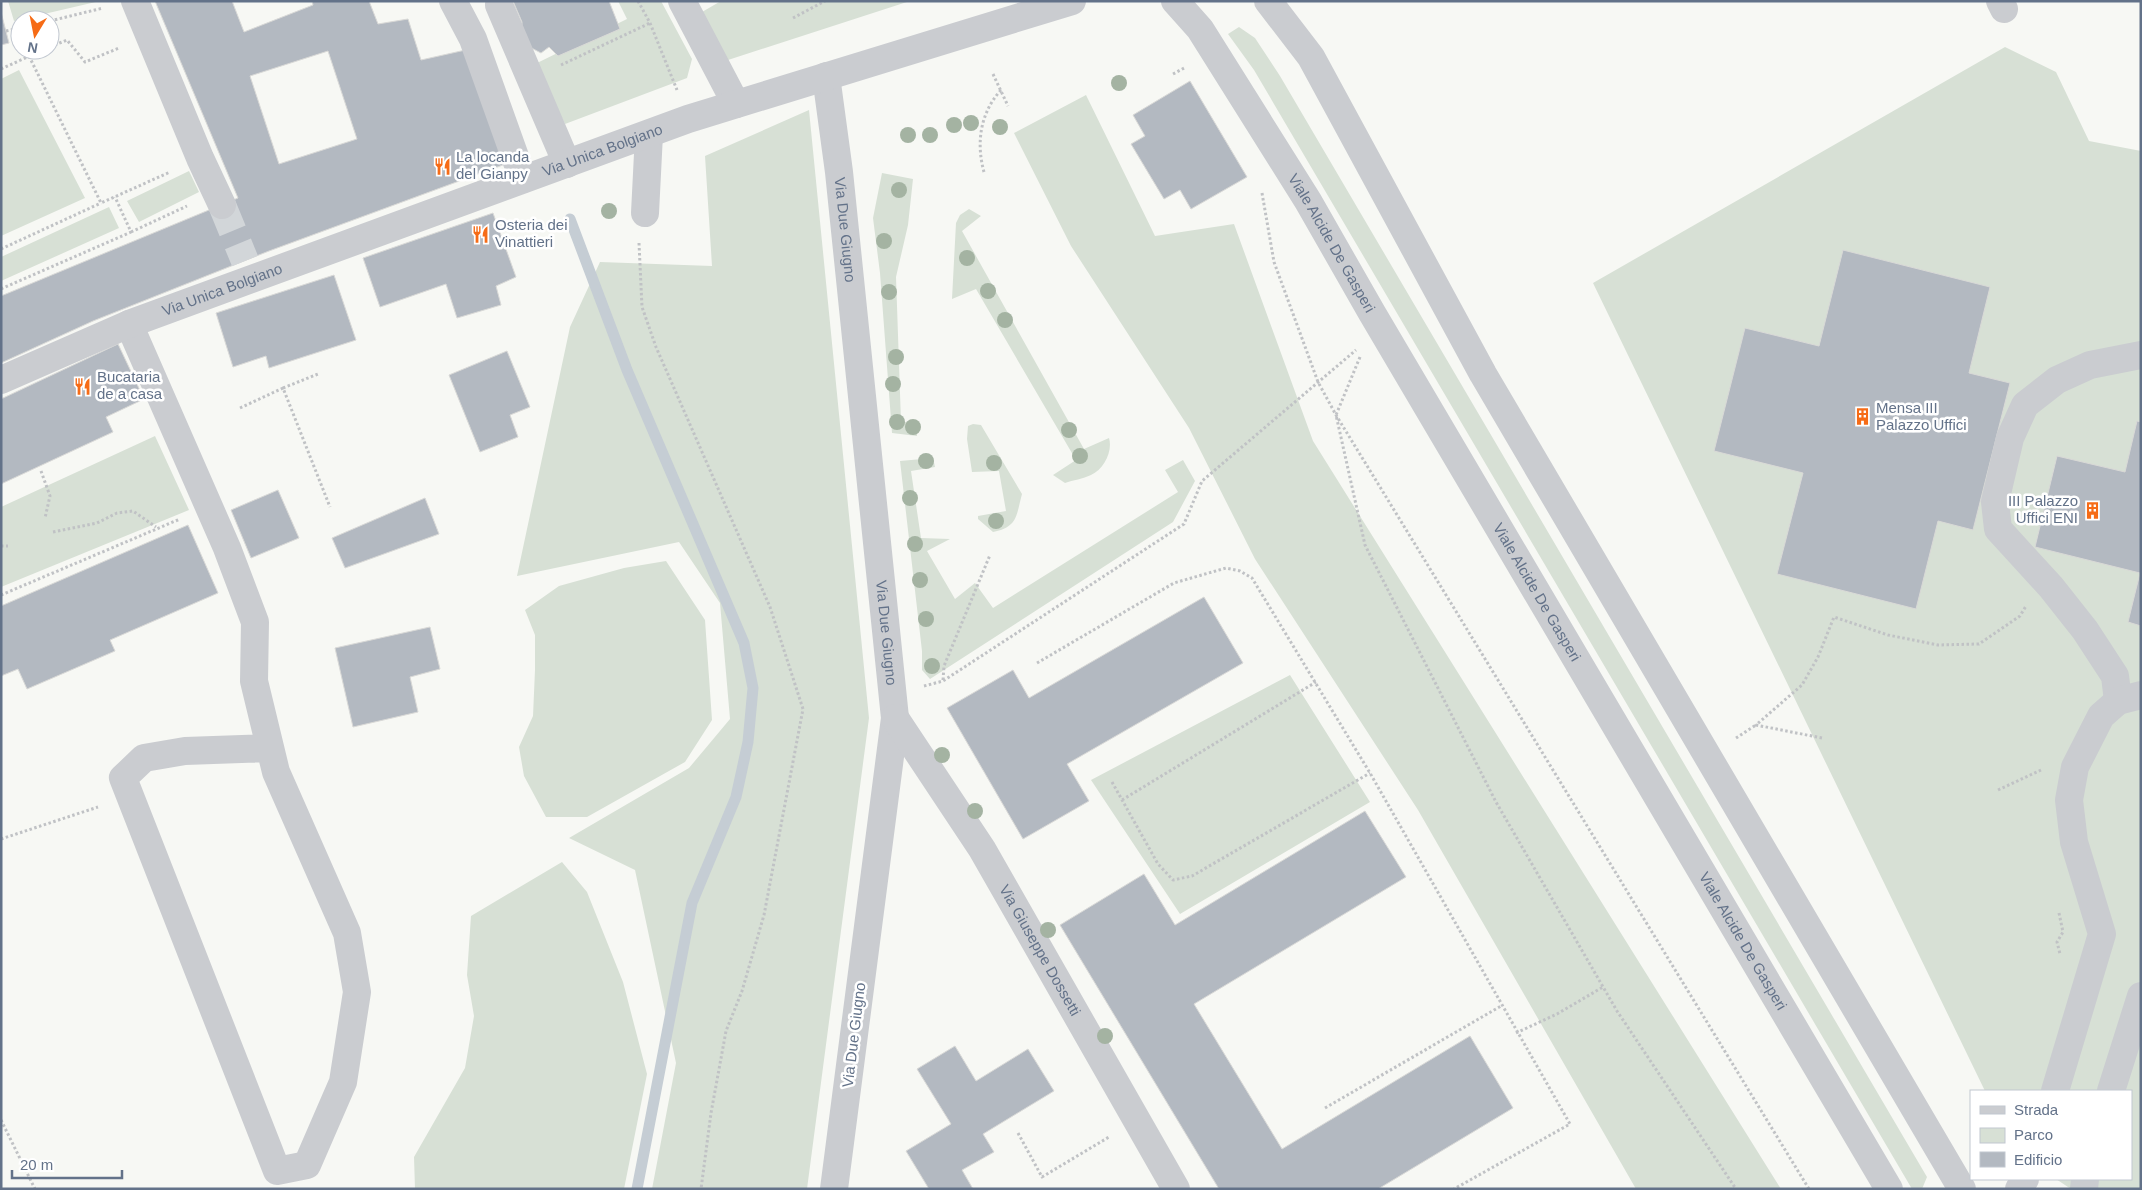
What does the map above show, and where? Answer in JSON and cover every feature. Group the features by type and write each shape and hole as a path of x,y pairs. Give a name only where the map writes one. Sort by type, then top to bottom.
{"street":[{"path":"453,1 473,39 523,180"},
{"path":"682,1 736,104"},
{"name":"Via Unica Bolgiano","path":"1,380 249,269 523,180 736,104 1072,1"},
{"name":"Viale Alcide De Gasperi","path":"1174,1 1200,29 1308,201 1372,313 1889,1189"},
{"path":"1268,1 1311,57 1483,374 1962,1189"},
{"path":"124,4 151,36 200,158 219,198"},
{"path":"499,5 567,164"},
{"name":"Via Due Giugno","path":"826,76 839,172 895,718 834,1189"},
{"path":"645,213 649,134"},
{"path":"129,324 210,507 255,622 254,681 276,772 347,933 357,992 343,1082 307,1165 275,1180 123,778 144,758 186,751 270,748"},
{"path":"2055,1090 2102,934 2074,842 2069,800 2075,767 2089,735 2101,716 2130,698 2085,630 2039,573 1998,529 1995,502 2010,438 2025,405 2057,380 2090,365 2141,355"},
{"name":"Via Giuseppe Dossetti","path":"895,718 982,849 1176,1189"},
{"path":"2111,1090 2141,996"}],"path":[{"path":"638,1 650,24 678,94"},
{"path":"792,18 824,1"},
{"path":"60,19 124,4"},
{"path":"531,79 650,24"},
{"path":"6,31 10,30"},
{"path":"60,43 67,40 85,62 151,36"},
{"path":"1,69 20,60"},
{"path":"31,60 102,202"},
{"path":"1173,74 1182,69"},
{"path":"994,74 1008,106"},
{"path":"984,172 979,155 983,124 989,104 1001,90"},
{"path":"1,249 200,158"},
{"path":"1262,190 1274,262 1318,382 1336,415 1809,1189"},
{"path":"115,197 131,232"},
{"path":"1,289 131,232 219,198"},
{"path":"645,213 638,247 642,307 656,347 770,607 802,709 764,915 742,991 726,1031 711,1112 701,1189"},
{"path":"1372,313 1366,341 1336,415 1365,546 1496,802 1603,987 1736,1189"},
{"path":"917,688 943,680 1184,524 1202,481 1366,341"},
{"path":"240,408 318,374"},
{"path":"283,388 330,507"},
{"path":"42,471 50,496 45,518"},
{"path":"1,595 210,507"},
{"path":"53,532 96,523 117,513 134,511 157,528"},
{"path":"1,546 8,546"},
{"path":"943,680 944,666 990,555"},
{"path":"1037,663 1174,583 1226,568 1240,570 1252,578 1370,773 1516,1033 1570,1124 1454,1189"},
{"path":"1822,738 1756,725 1802,685 1818,657 1834,617 1888,635 1938,645 1979,644 2020,616 2039,573"},
{"path":"1122,800 1316,682"},
{"path":"1112,782 1158,864 1174,880 1192,876 1370,773"},
{"path":"1,839 130,796"},
{"path":"1516,1033 1557,1014 1603,987"},
{"path":"1325,1108 1501,1006"},
{"path":"1,1120 35,1189"},
{"path":"1018,1133 1042,1176 1137,1120"}],"green space":[{"path":"8,1 100,1 60,10 11,10"},
{"path":"618,1 661,1 692,59 687,78 565,124 535,64 627,19"},
{"path":"721,1 910,1 728,60 702,12"},
{"path":"1239,27 1255,38 1280,76 1927,1177 1922,1189 1912,1189 1254,70 1228,34"},
{"path":"2005,47 2056,72 2089,141 2141,151 2141,1189 2071,1189 2058,1180 2132,1180 2132,1090 1985,1090 1593,283"},
{"path":"19,70 85,198 1,236 1,79"},
{"path":"1086,95 1155,236 1234,224 1313,441 1781,1189 1636,1189 1418,810 1255,559 1189,428 1071,246 1014,133"},
{"path":"809,110 869,718 807,1189 652,1189 676,1063 635,870 569,838 689,768 730,719 720,603 679,542 517,576 570,327 600,262 712,266 705,156"},
{"path":"189,171 199,192 139,222 127,201"},
{"path":"882,173 913,179 908,225 896,277 901,422 916,422 917,436 892,433 880,273 873,218"},
{"path":"109,207 119,228 1,281 1,257"},
{"path":"969,209 981,216 962,231 1084,449 1109,438 1110,448 1100,469 1085,478 1065,483 1053,475 1076,460 976,289 952,299 956,223 960,215"},
{"path":"973,424 981,425 1022,494 1017,514 1012,524 993,532 978,519 978,516 1006,511 999,471 972,472 967,439 968,426"},
{"path":"155,436 189,510 1,587 1,507"},
{"path":"933,458 935,467 911,471 921,538 950,539 927,551 955,599 975,583 993,608 1178,492 1165,470 1183,460 1195,481 1173,522 930,679 922,670 922,651 900,461"},
{"path":"666,561 705,620 712,720 685,762 587,817 546,817 524,776 519,747 533,716 535,635 525,610 559,586 624,568"},
{"path":"1290,675 1370,802 1180,914 1091,780"},
{"path":"562,862 587,892 623,982 647,1074 624,1189 415,1189 414,1157 465,1068 474,1016 467,975 471,916"}],"building":[{"path":"155,1 232,1 244,32 313,5 312,1 369,1 378,24 408,19 421,60 470,49 511,162 269,251 93,321 1,363 1,296 238,198","holes":["328,51 357,139 279,164 250,76"]},
{"path":"513,1 609,1 620,29 558,56 549,47 541,53 522,43 522,22"},
{"path":"1,12 9,43 1,45"},
{"path":"1190,81 1247,177 1191,209 1180,190 1164,199 1131,144 1145,136 1133,115"},
{"path":"493,213 516,277 496,286 501,305 457,318 446,284 380,307 363,258"},
{"name":"Mensa III Palazzo Uffici","path":"1843,250 1990,287 1969,373 2010,383 1973,530 1938,521 1916,609 1777,574 1803,473 1714,451 1745,328 1819,346"},
{"path":"334,275 356,340 269,368 266,356 233,367 216,313"},
{"path":"118,344 144,399 106,417 113,432 1,484 1,399"},
{"path":"507,351 530,407 510,415 518,437 480,452 449,375"},
{"name":"III Palazzo Uffici ENI","path":"2137,421 2141,422 2141,626 2128,622 2140,573 2035,547 2057,456 2125,472"},
{"path":"278,490 299,538 251,558 231,510"},
{"path":"425,498 439,534 345,568 332,538"},
{"path":"188,525 218,593 110,640 115,651 27,689 18,669 1,676 1,606"},
{"path":"1204,597 1243,663 1067,764 1089,801 1023,839 947,708 1013,670 1029,698"},
{"path":"430,627 440,669 410,677 418,712 353,727 335,648"},
{"path":"1365,811 1406,877 1194,1004 1282,1149 1470,1036 1513,1108 1378,1189 1219,1189 1060,925 1144,874 1175,925"},
{"path":"955,1046 976,1081 1028,1049 1054,1091 983,1134 994,1152 962,1170 973,1189 929,1189 906,1151 951,1124 917,1069"}],"waterway":[{"path":"570,219 627,370 744,643 753,688 748,742 736,797 692,903 637,1189"}],"tunnel":[{"path":"222,205 245,261"}],"place":[{"name":"La locanda del Gianpy","path":"442,166"},
{"name":"Osteria dei Vinattieri","path":"481,234"},
{"name":"Bucataria de a casa","path":"83,386"},
{"name":"Mensa III Palazzo Uffici","path":"1862,417"},
{"name":"III Palazzo Uffici ENI","path":"2092,510"}]}
